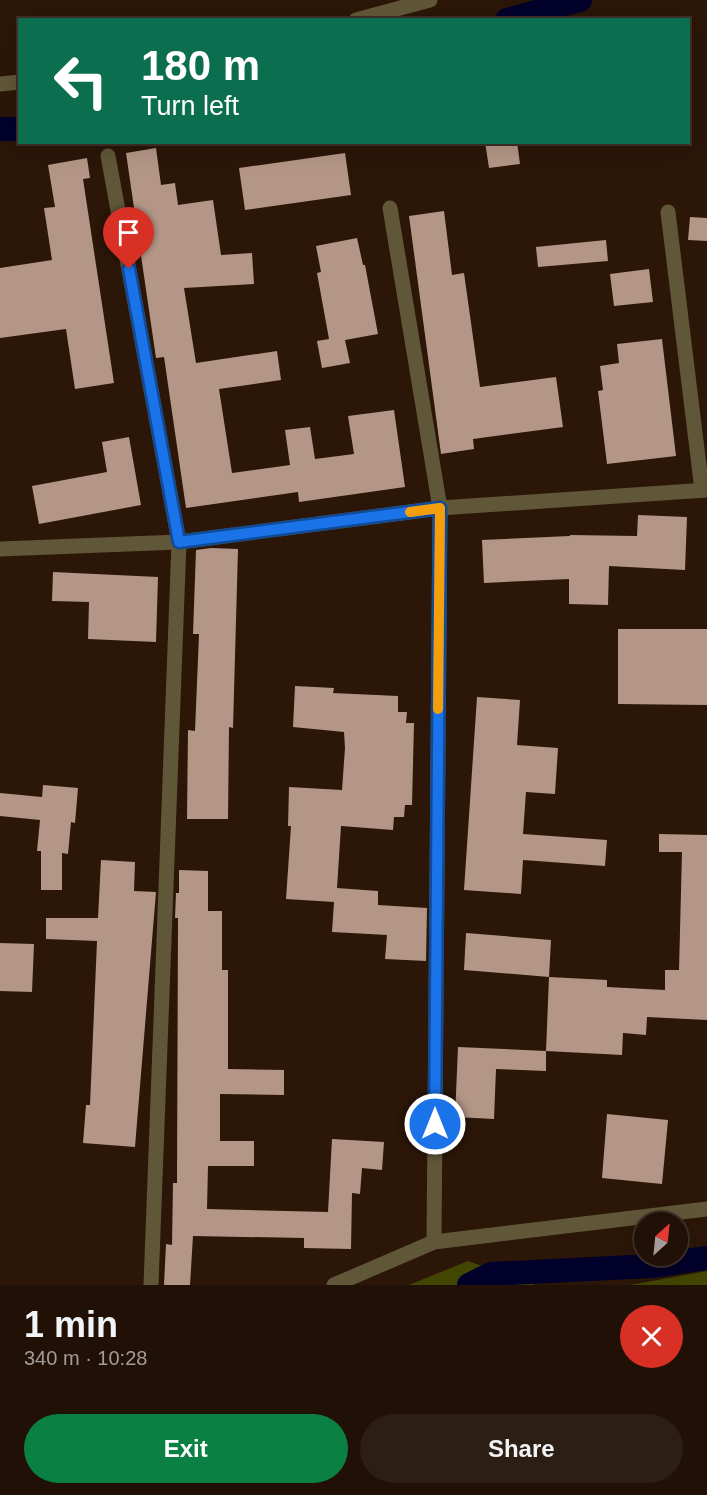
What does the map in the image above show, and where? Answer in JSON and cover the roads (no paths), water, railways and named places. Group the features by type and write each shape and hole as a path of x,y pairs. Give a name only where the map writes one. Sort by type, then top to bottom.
{"street":[{"path":"363,18 430,0"},
{"path":"0,84 18,82"},
{"path":"108,156 179,542 151,1285"},
{"path":"390,208 440,508 434,1242"},
{"path":"0,549 179,542 440,508 704,490 668,212"},
{"path":"334,1285 434,1242 707,1209"}],"waterway":[{"path":"514,18 580,0"},
{"path":"0,129 18,129"},
{"path":"469,1285 491,1274 651,1266 707,1258"}]}
